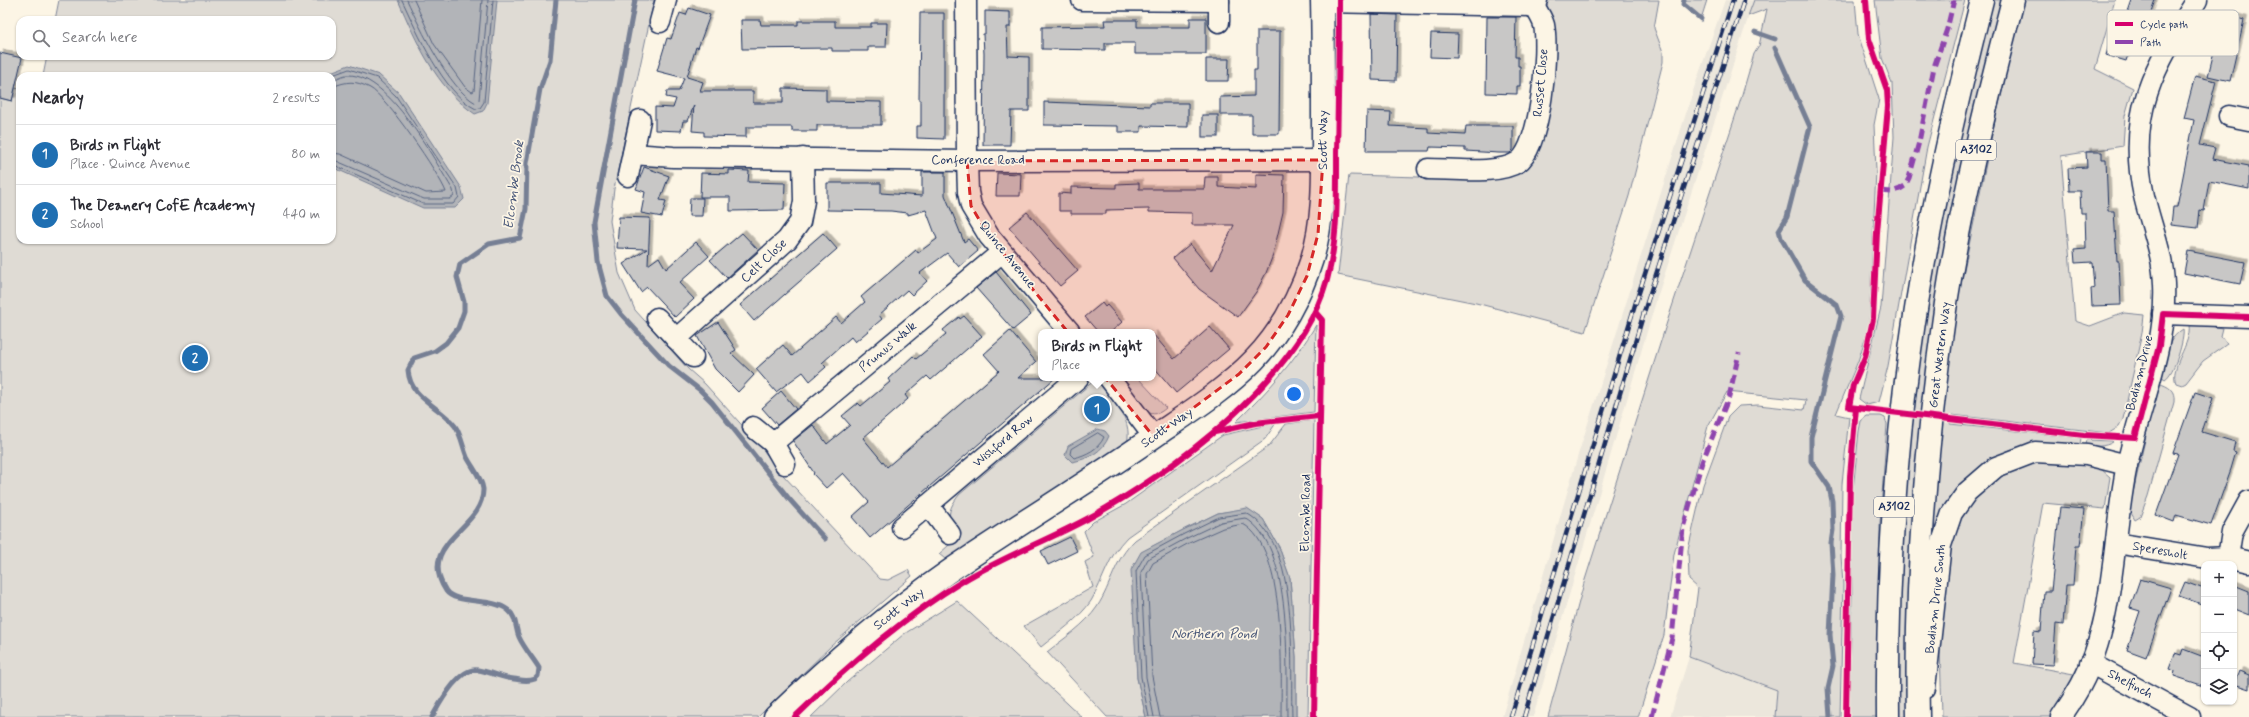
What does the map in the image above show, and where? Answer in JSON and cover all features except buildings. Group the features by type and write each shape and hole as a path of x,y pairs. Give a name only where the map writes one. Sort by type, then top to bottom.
{"main road":[{"name":"A3102","path":"1888,717 1888,622 1892,528 1910,350 1935,203 1982,0"},
{"name":"Great Western Way","path":"1920,717 1918,617 1922,527 1941,339 1969,179 1990,87 2013,0"},
{"name":"Scott Way","path":"775,717 832,664 904,604 959,565 1154,437 1215,394 1239,374 1266,347 1288,315 1306,276 1318,234 1323,196 1322,1"}],"street":[{"path":"660,22 666,0"},
{"name":"Quince Avenue","path":"966,0 966,161 968,192 971,206 979,221 1002,252 1067,329"},
{"path":"1082,0 1219,1 1219,22"},
{"name":"Bodiam Drive","path":"2191,10 2197,0"},
{"path":"1322,1 1535,3"},
{"name":"Russet Close","path":"1428,169 1504,169 1517,163 1526,155 1532,142 1540,112 1542,84 1545,31 1543,20 1535,3"},
{"name":"Bodiam Drive","path":"2061,717 2082,684 2103,620 2127,465 2152,376 2162,331 2164,285 2162,264 2144,197 2139,164 2138,142 2140,117 2154,71 2162,56"},
{"path":"2229,116 2249,120"},
{"path":"628,176 640,120"},
{"name":"Conference Road","path":"633,154 673,157 966,161 1323,160"},
{"name":"Celt Close","path":"676,339 788,240 800,222 804,201 803,158"},
{"name":"Prunus Walk","path":"773,443 1002,252"},
{"path":"2163,314 2249,318"},
{"path":"657,318 693,357"},
{"name":"Wishford Row","path":"902,527 1074,381"},
{"path":"1110,381 1154,437"},
{"path":"753,427 773,443 785,464"},
{"name":"Bodiam Drive South","path":"1920,717 1932,634 1936,576 1941,545 1952,513 1967,492 1996,467 2035,452 2087,455 2127,465"},
{"path":"2228,557 2232,532 2249,501"},
{"path":"928,505 950,534"},
{"name":"Speresholt","path":"2116,543 2207,558 2228,557 2249,562"},
{"name":"Shelfinch","path":"2090,663 2190,717"}],"highlighted area":[{"path":"1323,160 1318,234 1307,276 1288,315 1266,347 1239,374 1154,437 989,236 971,206 967,161"}],"shaded area":[{"path":"59,0 654,0 614,189 610,221 619,273 635,310 688,369 705,384 756,441 783,475 880,579 888,580 908,570 912,576 831,646 758,717 0,717 0,98 12,101 16,88 16,244 336,244 336,72 44,72 46,60 336,60 336,16 56,16"},
{"path":"1547,0 1659,0 1654,28 1663,52 1663,62 1629,196 1585,332 1476,303 1338,275 1349,175 1490,179 1528,164"},
{"path":"1684,0 1707,0 1701,19 1683,4"},
{"path":"1725,0 1754,0 1657,298 1533,717 1502,717 1578,455 1695,85"},
{"path":"1754,0 1855,0 1858,34 1879,99 1874,125 1876,170 1869,327 1858,361 1836,414 1849,417 1842,484 1841,556 1843,585 1840,717 1775,717 1777,690 1689,657 1698,588 1689,580 1688,550 1703,485 1728,417 1739,406 1758,405 1804,410 1806,400 1727,392 1708,426 1674,554 1664,635 1638,717 1548,717 1584,583 1667,322 1740,102 1754,54 1759,46 1767,9 1748,16"},
{"path":"1875,0 1965,0 1927,147 1888,366 1879,402 1867,405 1859,399 1881,307 1894,137 1892,83 1882,58"},
{"path":"1991,0 2002,0 1980,88 1908,717 1897,717 1902,513 1922,335 1945,200"},
{"path":"2023,0 2115,0 2112,10 2107,10 2107,28 2095,69 2133,88 2125,116 2123,146 2061,156 2075,321 2090,326 2124,313 2144,315 2142,333 2123,419 2119,427 2109,433 1952,415 1950,424 2081,438 2080,444 2031,444 2014,448 1999,455 1984,464 1959,488 1941,516 1935,532 1931,532 1936,470 1955,313 1993,130"},
{"path":"2194,323 2209,323 2209,326 2223,328 2221,336 2227,344 2203,361 2186,383 2182,385 2176,383 2176,370 2187,340 2189,325"},
{"path":"1316,325 1314,412 1236,422 1299,352"},
{"path":"2183,329 2178,356 2172,370 2165,379 2161,376 2167,350 2173,338"},
{"path":"1094,381 1098,381 1121,411 1128,429 1128,439 1125,449 950,563 939,554 958,537 950,520 950,511 959,495"},
{"path":"1119,381 1141,381 1166,408 1156,414 1145,411"},
{"path":"2158,383 2166,386 2173,392 2174,402 2148,496 2140,517 2135,520 2130,511 2132,497"},
{"path":"1867,416 1881,416 1885,418 1887,424 1880,523 1878,717 1849,717 1852,596 1851,510 1859,431 1861,421"},
{"path":"1314,420 1308,717 1296,717 1296,657 1290,578 1279,547 1263,519 1247,509 1218,513 1142,552 1132,570 1137,678 1146,717 1107,717 1047,652 1074,631 1092,614 1102,598 1122,556 1135,540 1269,446 1286,424"},
{"path":"1276,423 1265,439 1127,537 1115,552 1096,593 1086,608 1068,626 1041,647 1024,626 1093,587 1085,562 1094,557 1084,531 1093,522 1126,504 1223,435"},
{"path":"2086,440 2113,442 2103,446 2092,446 2085,445"},
{"path":"2032,461 2092,465 2101,469 2110,477 2105,509 2043,503 2014,663 2079,675 2054,717 1942,717 1940,614 1941,593 1949,543 1958,522 1970,501 1985,484 2002,473"},
{"path":"957,601 1082,717 811,717 847,682 904,634"},
{"path":"1689,657 1777,690 1775,717 1670,717"}],"water":[{"path":"398,0 497,0 487,103 483,111 475,114 449,91 438,77 420,47"},
{"path":"349,65 379,75 399,93 461,187 464,199 455,208 423,208 336,169 336,72 331,72"},
{"path":"1098,429 1105,431 1109,436 1103,446 1094,454 1084,459 1072,462 1065,455 1068,446"},
{"name":"Northern Pond","path":"1247,508 1263,519 1279,547 1290,578 1296,657 1296,717 1146,717 1137,678 1131,570 1141,552 1218,513"}],"waterway":[{"name":"Elcombe Brook","path":"432,717 451,687 464,674 471,671 478,670 524,680 535,679 538,676 539,668 521,641 513,616 508,610 493,604 458,598 446,591 439,574 439,560 444,548 473,515 480,503 483,489 479,477 467,457 457,429 441,412 426,401 414,388 410,380 408,370 414,358 435,351 446,343 458,328 464,311 464,302 457,277 460,264 489,244 520,238 526,209 527,163 540,89 550,60 556,0"},
{"path":"635,0 594,222 598,262 607,296 621,314 669,366 700,390 712,402 790,500 825,539"},
{"path":"1684,0 1683,4 1701,19"},
{"path":"1755,32 1775,39"},
{"path":"1775,48 1810,127 1787,217 1779,230 1781,238 1805,280 1837,305 1841,316 1811,437 1811,461 1829,487 1832,501 1833,530 1831,543 1833,575 1830,635 1833,666 1828,688 1830,717"}],"railway":[{"path":"1511,717 1635,305 1733,0"},
{"path":"1524,717 1645,309 1744,0"}],"marked path":[{"path":"1881,191 1892,192 1900,189 1905,186 1909,178 1919,142 1934,67 1947,29 1954,0"},
{"path":"1652,717 1672,638 1683,528 1702,462 1729,397 1739,353"}],"cycle path":[{"path":"795,717 875,644 940,595 993,564 1087,519 1121,500 1157,476 1229,419 1262,387 1290,352 1312,317 1327,280 1331,265 1337,201 1339,0"},
{"path":"1866,0 1869,39 1887,90 1888,106 1877,232 1873,319 1865,357 1853,385 1849,407 2084,435 2135,438 2159,346 2163,314 2249,317"},
{"name":"Elcombe Road","path":"1314,717 1322,320 1315,312"},
{"path":"1846,717 1850,476 1856,408"},
{"path":"1215,432 1255,423 1319,416"}],"place":[{"name":"The Deanery CofE Academy","path":"195,358"},
{"name":"Birds in Flight","path":"1097,409"}]}
